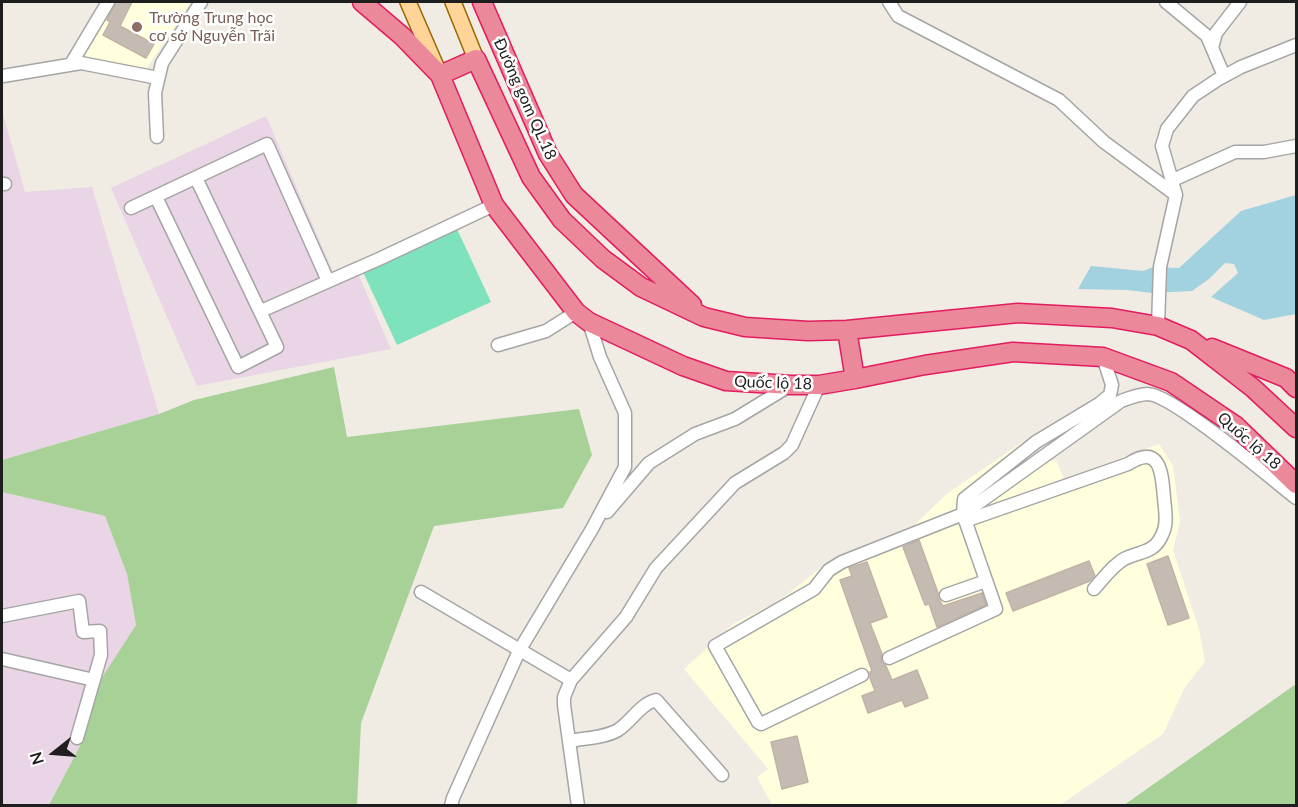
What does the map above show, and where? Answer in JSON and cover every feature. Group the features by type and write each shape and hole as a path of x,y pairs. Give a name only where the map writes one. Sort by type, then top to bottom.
{"highway":[{"path":"362,2 402,36 440,75 476,59 531,177 562,220 603,259 641,287 704,316 745,327 772,330 848,330 1018,313 1112,318 1158,326 1286,378 1296,388"},
{"name":"Đường gom QL.18","path":"482,2 548,153 574,195 704,316"},
{"name":"Quốc lộ 18","path":"440,75 494,205 583,317 683,366 726,381 819,385 925,365 1014,352 1103,357 1171,382 1236,426 1296,484"},
{"path":"848,330 855,379"},
{"path":"1191,340 1253,388 1296,428"}],"main road":[{"name":"Quốc lộ 18","path":"408,2 440,75"},
{"path":"453,2 476,59"}],"street":[{"path":"71,64 108,2"},
{"path":"157,136 155,93 162,63 201,2"},
{"path":"889,2 898,16 1059,100 1104,142 1176,195"},
{"path":"1166,2 1202,31 1224,76"},
{"path":"1212,48 1216,33 1240,2"},
{"path":"1158,326 1160,267 1176,195 1162,146 1167,129 1193,96 1224,76 1296,45"},
{"path":"3,76 81,63 158,78"},
{"path":"131,208 267,144 328,282"},
{"path":"1173,180 1235,152 1264,152 1296,146"},
{"path":"156,197 238,367 277,347 196,178"},
{"path":"261,311 494,205"},
{"path":"452,806 453,798 519,651 592,529 625,467 625,413 583,317 498,345"},
{"path":"889,658 994,611 996,608 964,518 963,499 1036,442 1099,405 1110,395 1112,385 1103,357"},
{"path":"592,529 649,463 695,434 735,419 790,385"},
{"path":"578,806 564,705 564,697 571,680 626,618 656,568 735,483 784,453 792,445 819,385"},
{"path":"964,518 1121,401 1149,394 1163,398 1214,433 1296,498"},
{"path":"862,675 761,724 715,646 814,589 829,570 842,562 964,518 1128,464 1143,456 1155,460 1160,465 1162,474 1166,524 1162,536 1146,552 1125,559 1116,565 1094,589"},
{"path":"946,596 986,581"},
{"path":"421,592 571,680"},
{"path":"2,616 79,601 83,632 100,631 101,655 76,738"},
{"path":"2,658 94,680"},
{"path":"570,741 610,734 618,730 648,703 656,700 722,775"}],"shaded area":[{"name":"Trường Trung học cơ sở Nguyễn Trãi","path":"113,2 191,2 147,68 86,59 85,53"},
{"path":"2,110 25,192 92,187 159,414 2,460"},
{"path":"266,116 333,272 353,262 391,349 197,386 111,188"},
{"path":"1024,441 1041,463 1056,460 1064,479 1159,444 1173,466 1180,521 1173,550 1199,629 1205,662 1185,687 1163,734 1060,805 809,806 808,803 772,805 757,777 768,769 684,669 733,624 779,601 828,562 907,532 948,493"},
{"path":"2,492 105,516 127,574 136,625 101,679 81,744 49,805 2,806"}],"green space":[{"path":"457,229 491,302 397,345 363,272"},
{"path":"334,367 347,437 579,409 592,455 563,508 434,526 361,723 357,805 49,805 81,744 101,679 136,625 127,574 105,516 2,492 2,460 159,414 194,400"},
{"path":"1296,684 1296,805 1124,805"}],"water":[{"path":"1296,195 1296,314 1264,320 1211,297 1238,273 1234,264 1225,263 1209,279 1192,291 1152,293 1078,289 1091,266 1143,271 1153,267 1179,268 1241,211"}],"building":[{"path":"116,2 132,2 120,26 154,44 146,58 103,35"},
{"path":"919,540 938,598 943,606 982,593 986,605 937,627 929,604 925,605 903,547"},
{"path":"1168,556 1189,618 1168,625 1147,564"},
{"path":"1089,561 1095,576 1090,581 1013,611 1006,593"},
{"path":"867,562 887,617 870,623 882,654 881,661 886,666 892,680 917,670 928,698 905,707 902,700 868,713 862,696 875,691 870,678 872,671 840,580 852,576 849,568"},
{"path":"797,736 808,782 782,789 771,742"}],"place":[{"name":"Trường Trung học cơ sở Nguyễn Trãi","path":"137,27"}]}
